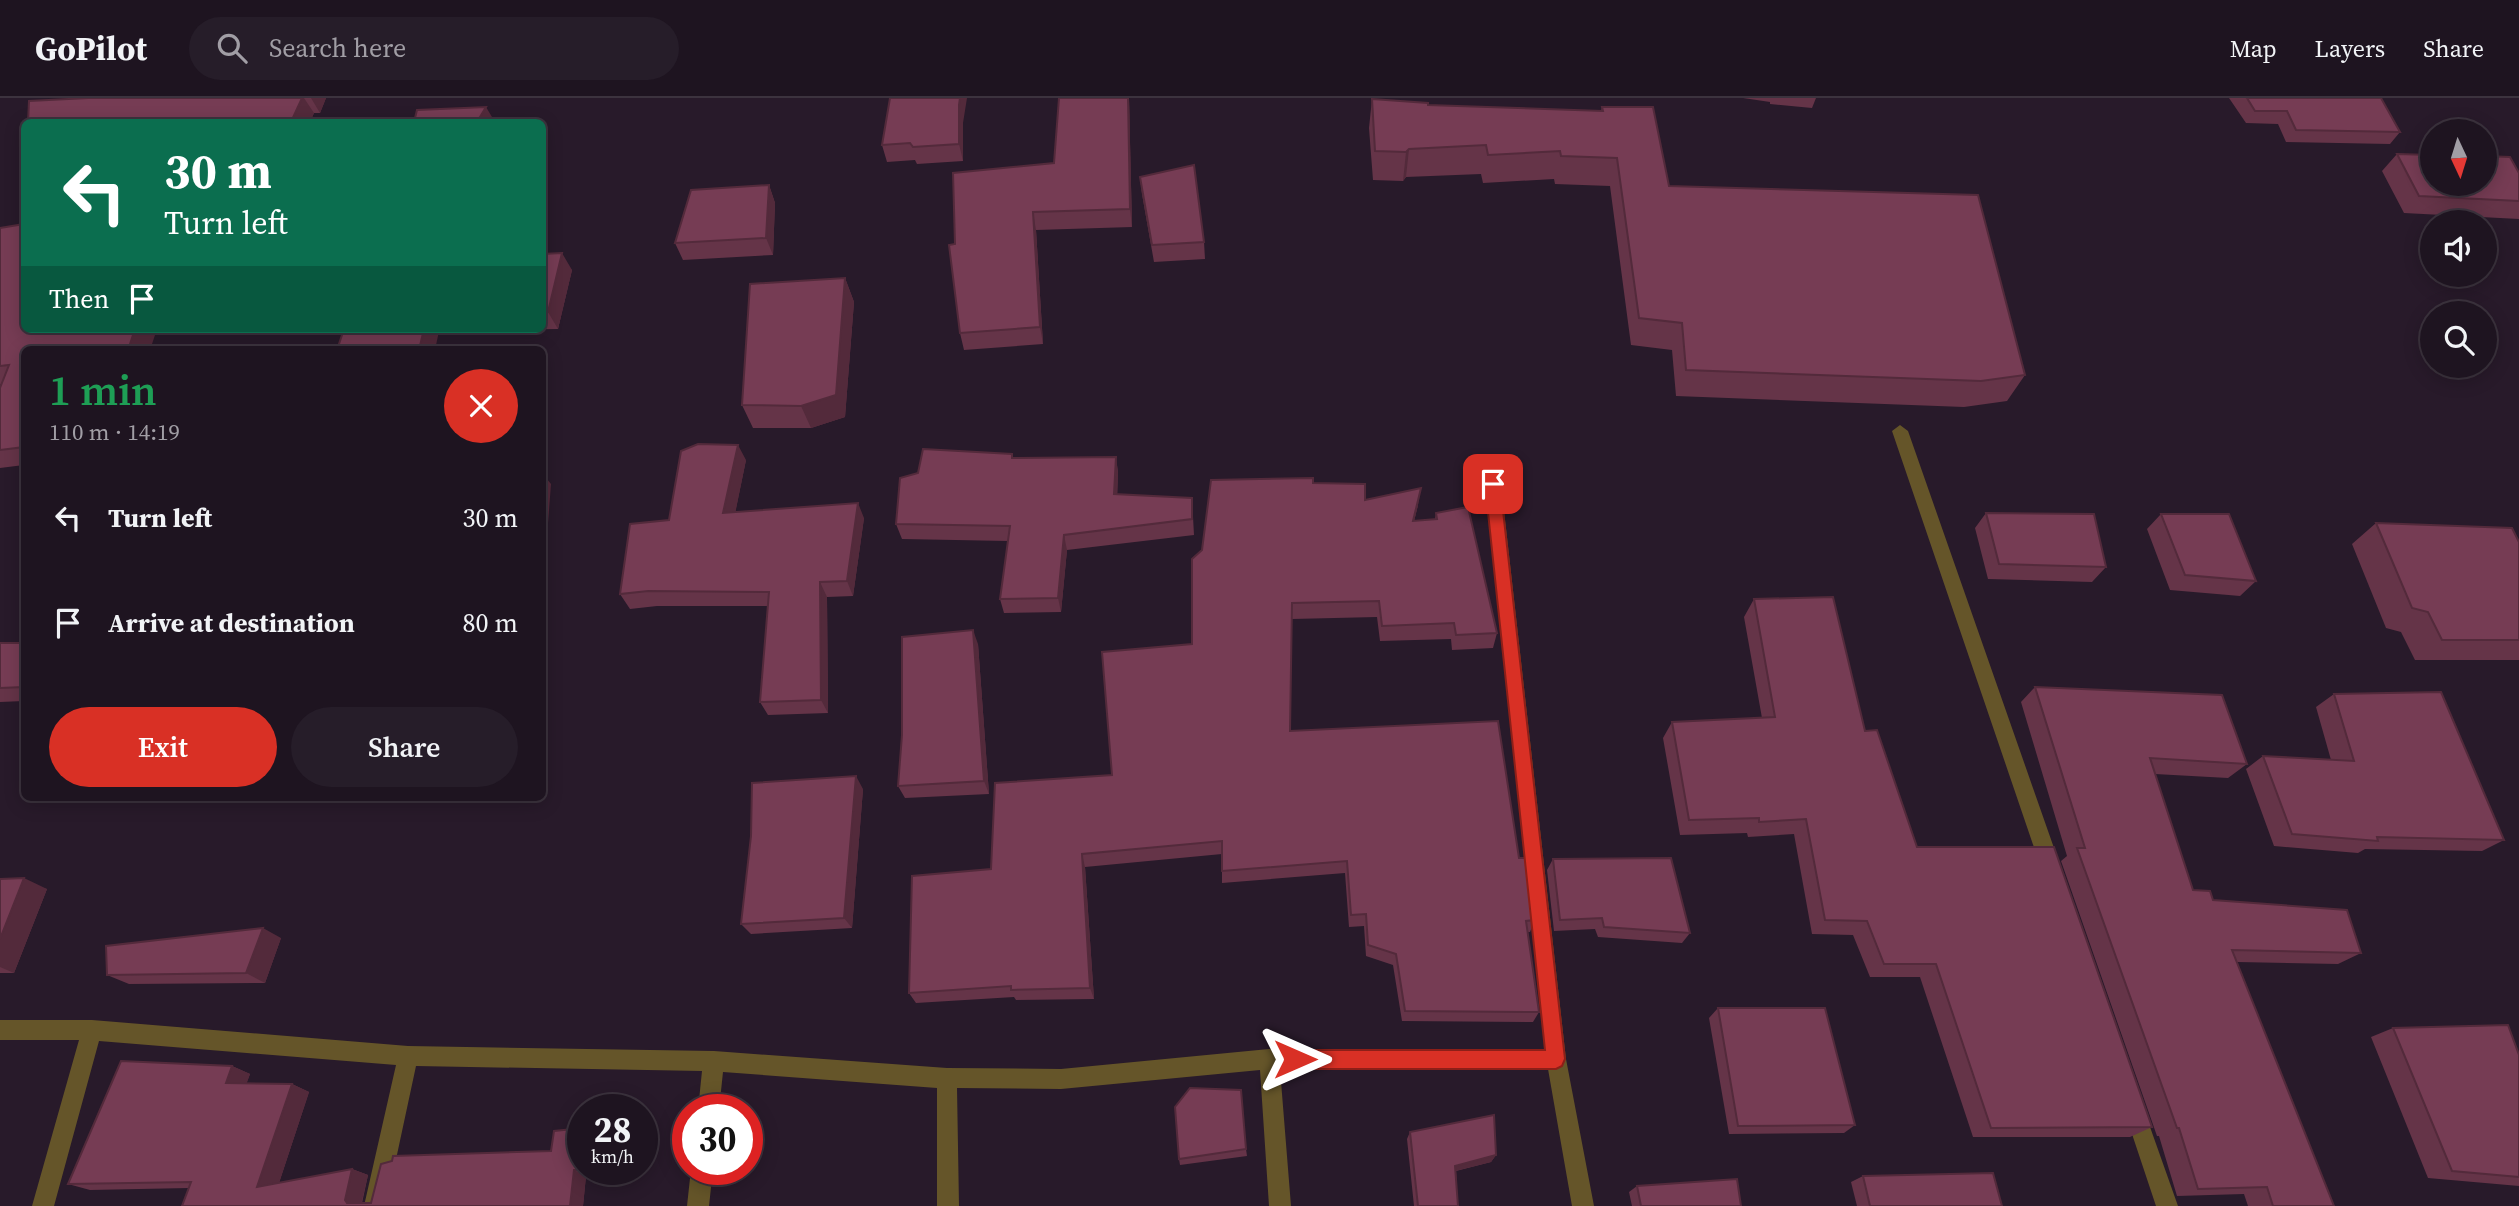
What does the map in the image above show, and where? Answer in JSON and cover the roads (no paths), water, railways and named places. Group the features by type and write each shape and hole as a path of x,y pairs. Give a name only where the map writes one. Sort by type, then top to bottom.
{"street":[{"path":"1900,431 2058,890"},
{"path":"1493,484 1556,1059 1583,1206"},
{"path":"0,1030 92,1030 408,1056 714,1061 947,1078 1061,1079 1269,1059 1556,1059"},
{"path":"43,1206 92,1030"},
{"path":"375,1206 408,1056"},
{"path":"1269,1059 1280,1206"},
{"path":"710,1094 714,1061"},
{"path":"947,1078 948,1206"},
{"path":"2126,1087 2167,1206"},
{"path":"698,1206 700,1185"}]}
